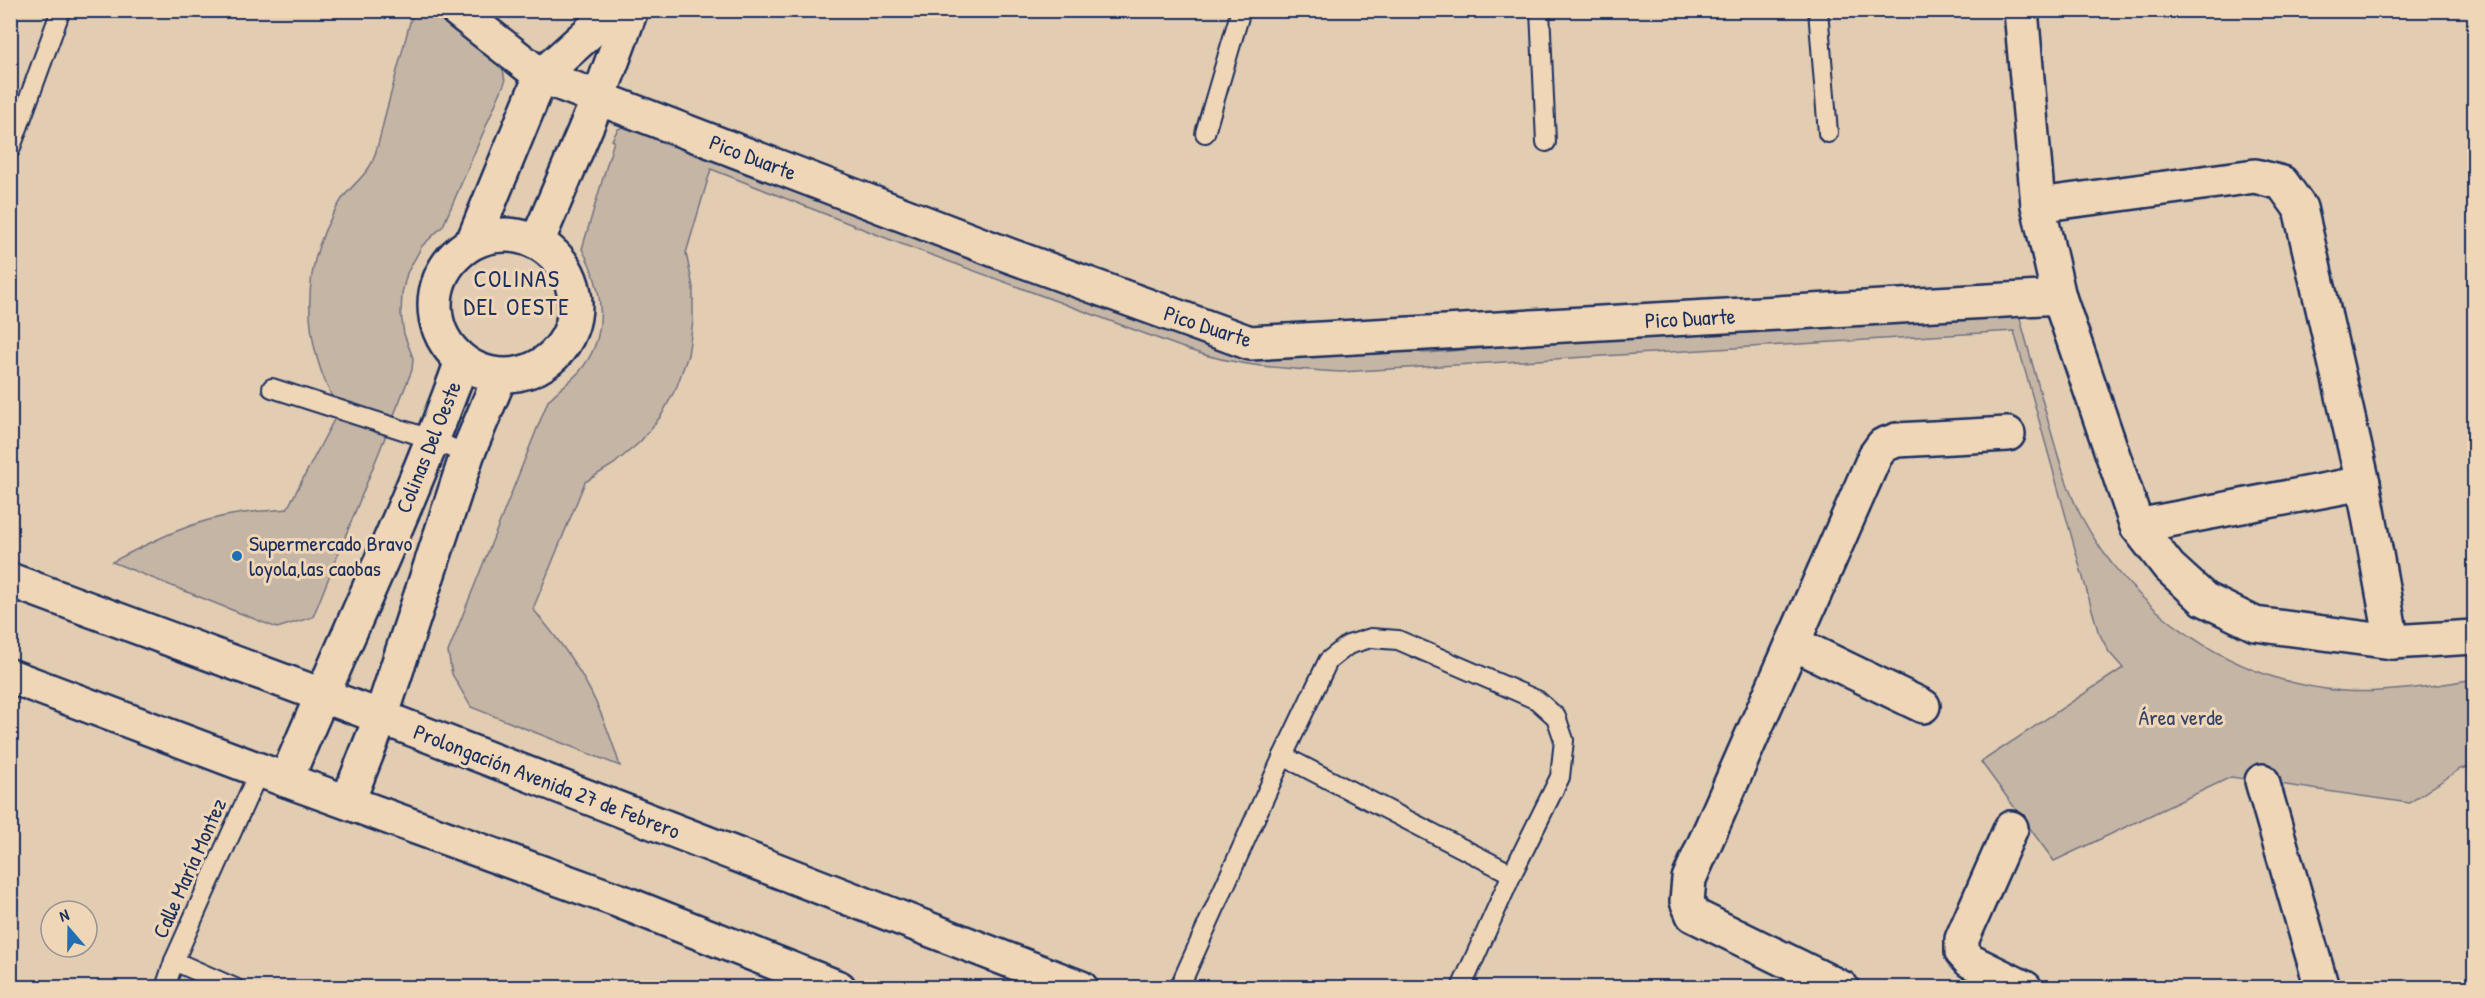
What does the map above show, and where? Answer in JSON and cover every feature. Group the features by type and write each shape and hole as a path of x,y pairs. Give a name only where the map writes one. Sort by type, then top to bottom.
{"street":[{"name":"Pico Duarte","path":"457,10 542,76 996,251 1250,343 2059,297"},
{"name":"Colinas Del Oeste","path":"474,242 542,76 614,10"},
{"path":"537,242 599,97 631,10"},
{"path":"2021,10 2038,205 2059,297 2137,526 2169,567 2204,599 2255,624 2392,642 2475,638"},
{"path":"2038,205 2254,176 2282,183 2300,208 2362,483 2392,642"},
{"name":"Colinas Del Oeste","path":"494,236 516,236 537,242 555,255 568,273 575,292 575,314 569,335 558,352 541,366 521,374 500,376 474,369 462,361 446,344 436,322 434,299 440,276 454,256 474,242 494,236"},
{"name":"Colinas Del Oeste","path":"273,774 321,696 434,440 462,361"},
{"name":"Colinas Del Oeste","path":"348,801 381,717 467,455 500,376"},
{"path":"1842,987 1693,915 1687,901 1689,879 1875,456 1883,445 1897,440 2008,434"},
{"path":"2137,526 2362,483"},
{"name":"Prolongación Avenida 27 de Febrero","path":"10,580 381,717 1081,987"},
{"path":"1793,643 1923,706"},
{"path":"10,676 617,900 839,987"},
{"path":"2262,781 2322,987"},
{"path":"2011,828 1962,939 1962,952 1970,961 2025,987"}],"lane":[{"path":"10,150 61,10"},
{"path":"1205,133 1241,10"},
{"path":"1540,10 1546,142"},
{"path":"1818,10 1828,133"},
{"path":"272,388 434,440 467,455"},
{"path":"1179,987 1282,756 1328,662 1348,645 1371,638 1398,640 1537,700 1556,717 1564,740 1560,777 1512,874 1461,987"},
{"path":"1282,756 1512,874"},
{"name":"Calle María Montez","path":"165,987 174,961 273,774"},
{"path":"174,961 235,987"}],"green space":[{"path":"413,11 445,11 502,62 505,82 443,226 422,246 407,273 402,293 401,314 404,334 413,358 412,370 313,617 277,628 112,562 204,521 243,513 287,509 339,410 326,384 317,358 312,331 310,304 312,277 318,250 328,224 342,199 368,170 373,160"},
{"name":"Área verde","path":"630,124 1184,329 1426,353 1619,337 2018,311 2055,445 2071,493 2081,516 2102,551 2128,583 2190,636 2226,657 2263,673 2303,685 2359,692 2426,687 2474,679 2474,766 2460,769 2409,803 2231,777 2054,861 1981,762 2123,668 2109,652 2098,631 2014,331 1341,372 1264,366 1226,360 1189,350 896,242 711,169 686,253 693,287 693,321 688,355 677,386 661,416 640,442 614,464 585,482 533,609 563,647 586,683 604,721 620,766 471,707 452,674 448,652 548,401 579,372 596,343 600,327 599,295 582,249 614,141 612,140 618,129"}],"place":[{"name":"Supermercado Bravo loyola,las caobas","path":"237,556"}],"district":[{"name":"COLINAS DEL OESTE","path":"517,292"}]}
